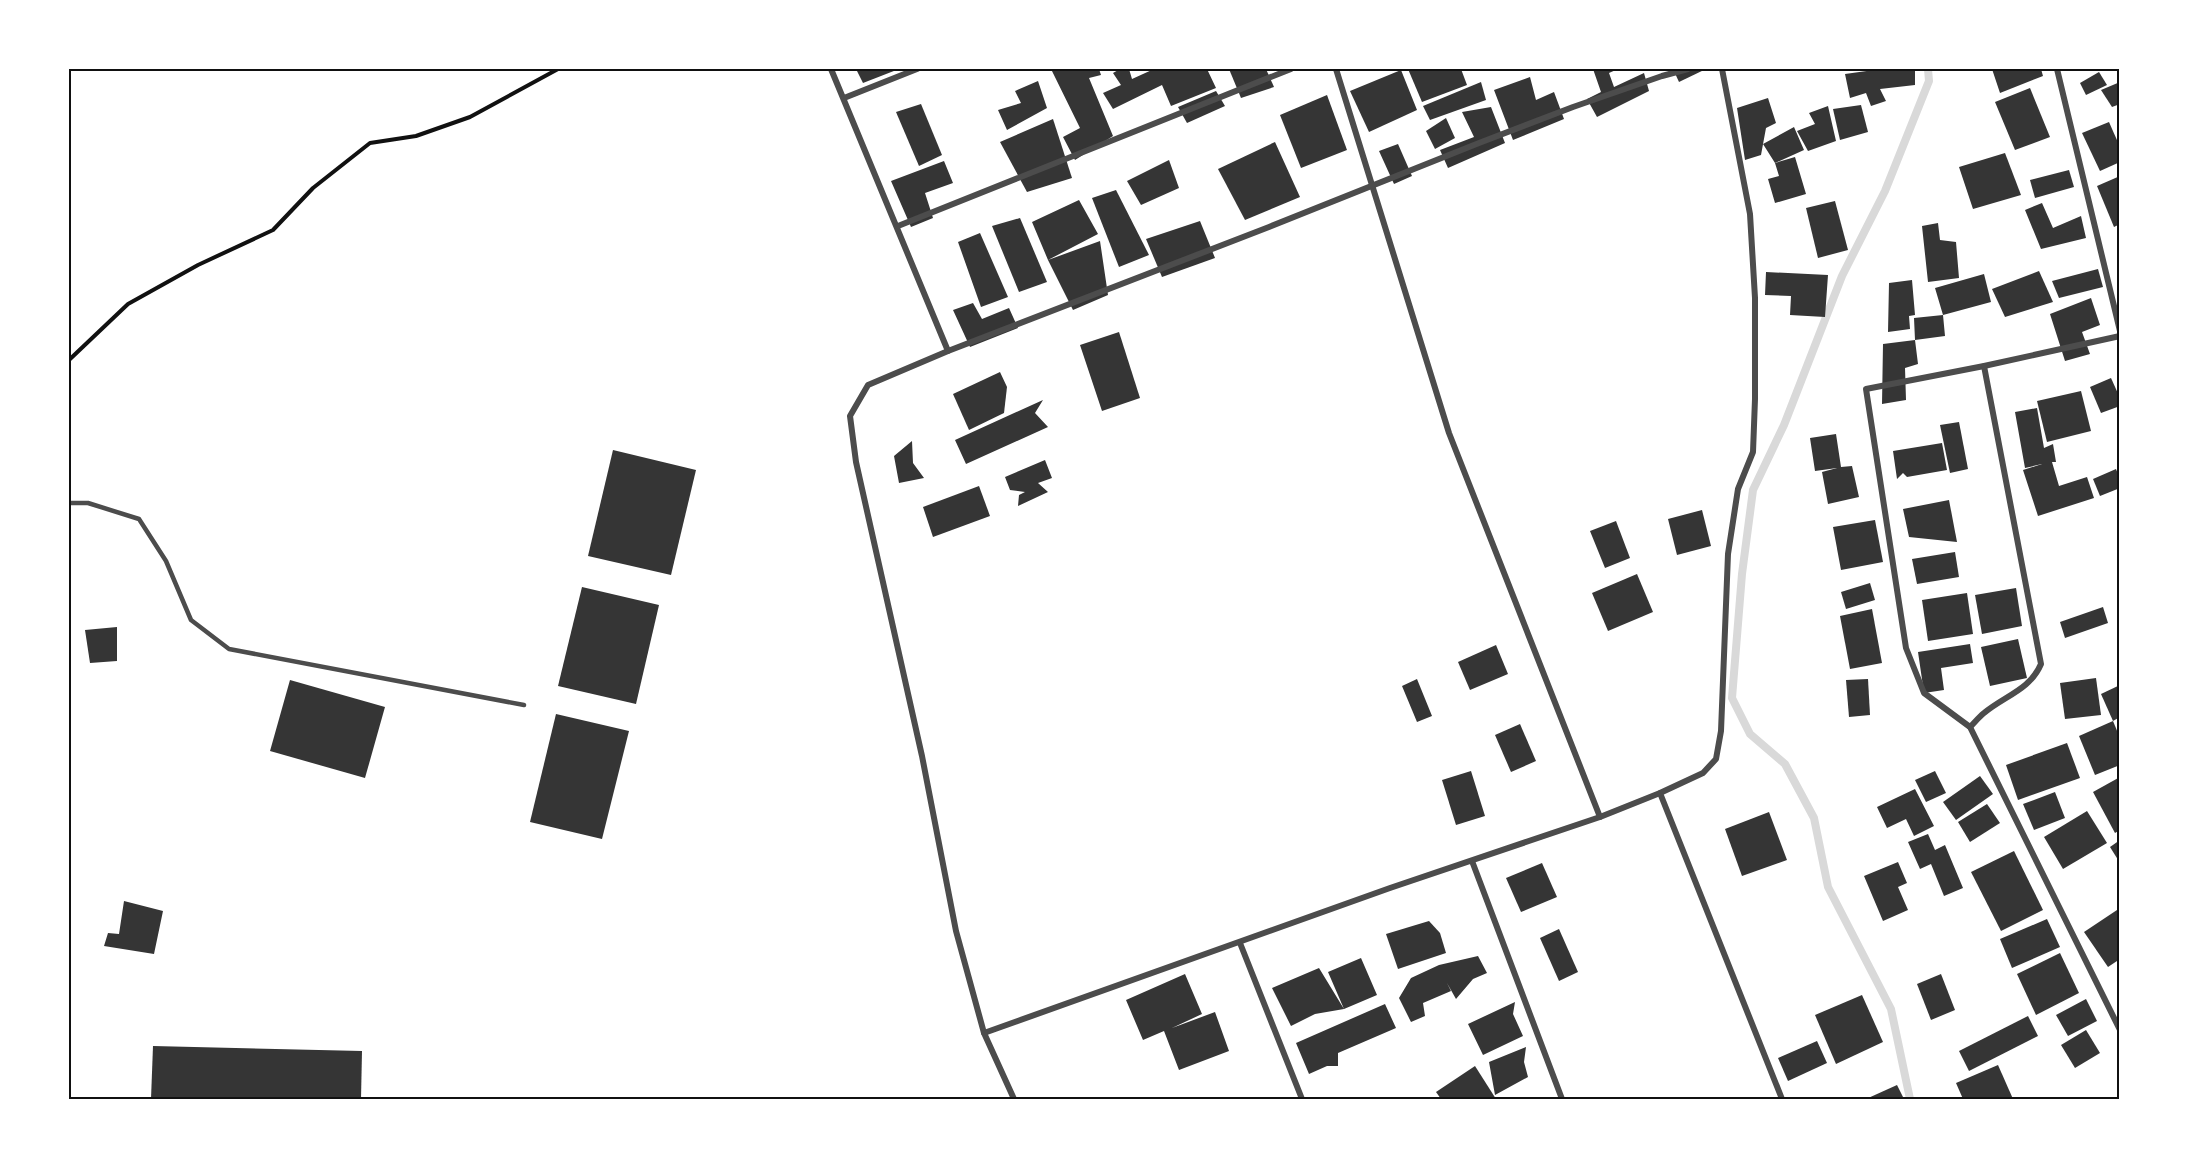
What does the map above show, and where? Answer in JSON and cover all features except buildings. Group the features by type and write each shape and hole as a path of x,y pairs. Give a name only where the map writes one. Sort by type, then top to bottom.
{"street":[{"path":"831,69 948,351"},
{"path":"844,98 917,69"},
{"path":"898,226 1291,69"},
{"path":"1336,69 1449,433 1600,817"},
{"path":"1014,1099 984,1033 956,931 922,756 856,462 850,416 868,385 948,351 1573,107 1688,69"},
{"path":"984,1033 1390,888 1600,817 1703,773 1716,759 1721,731 1728,554 1738,489 1753,452 1755,298 1750,214 1722,69"},
{"path":"2057,69 2120,331"},
{"path":"2120,336 1866,389 1906,648 1924,693 1971,727 2120,1030"},
{"path":"1971,727 1984,712 2016,693 2036,676 2041,664 1984,366"},
{"path":"1660,793 1782,1099"},
{"path":"1472,861 1562,1099"},
{"path":"1240,943 1302,1099"}],"lane":[{"path":"69,503 88,503 139,519 166,561 191,620 229,649 524,705"}],"path":[{"path":"69,360 128,304 198,265 273,230 313,188 370,143 416,136 470,117 558,69"}],"waterway":[{"path":"1910,1099 1891,1009 1828,887 1814,818 1785,764 1750,734 1732,698 1742,574 1753,490 1784,425 1842,276 1885,191 1929,81 1928,69"}]}
